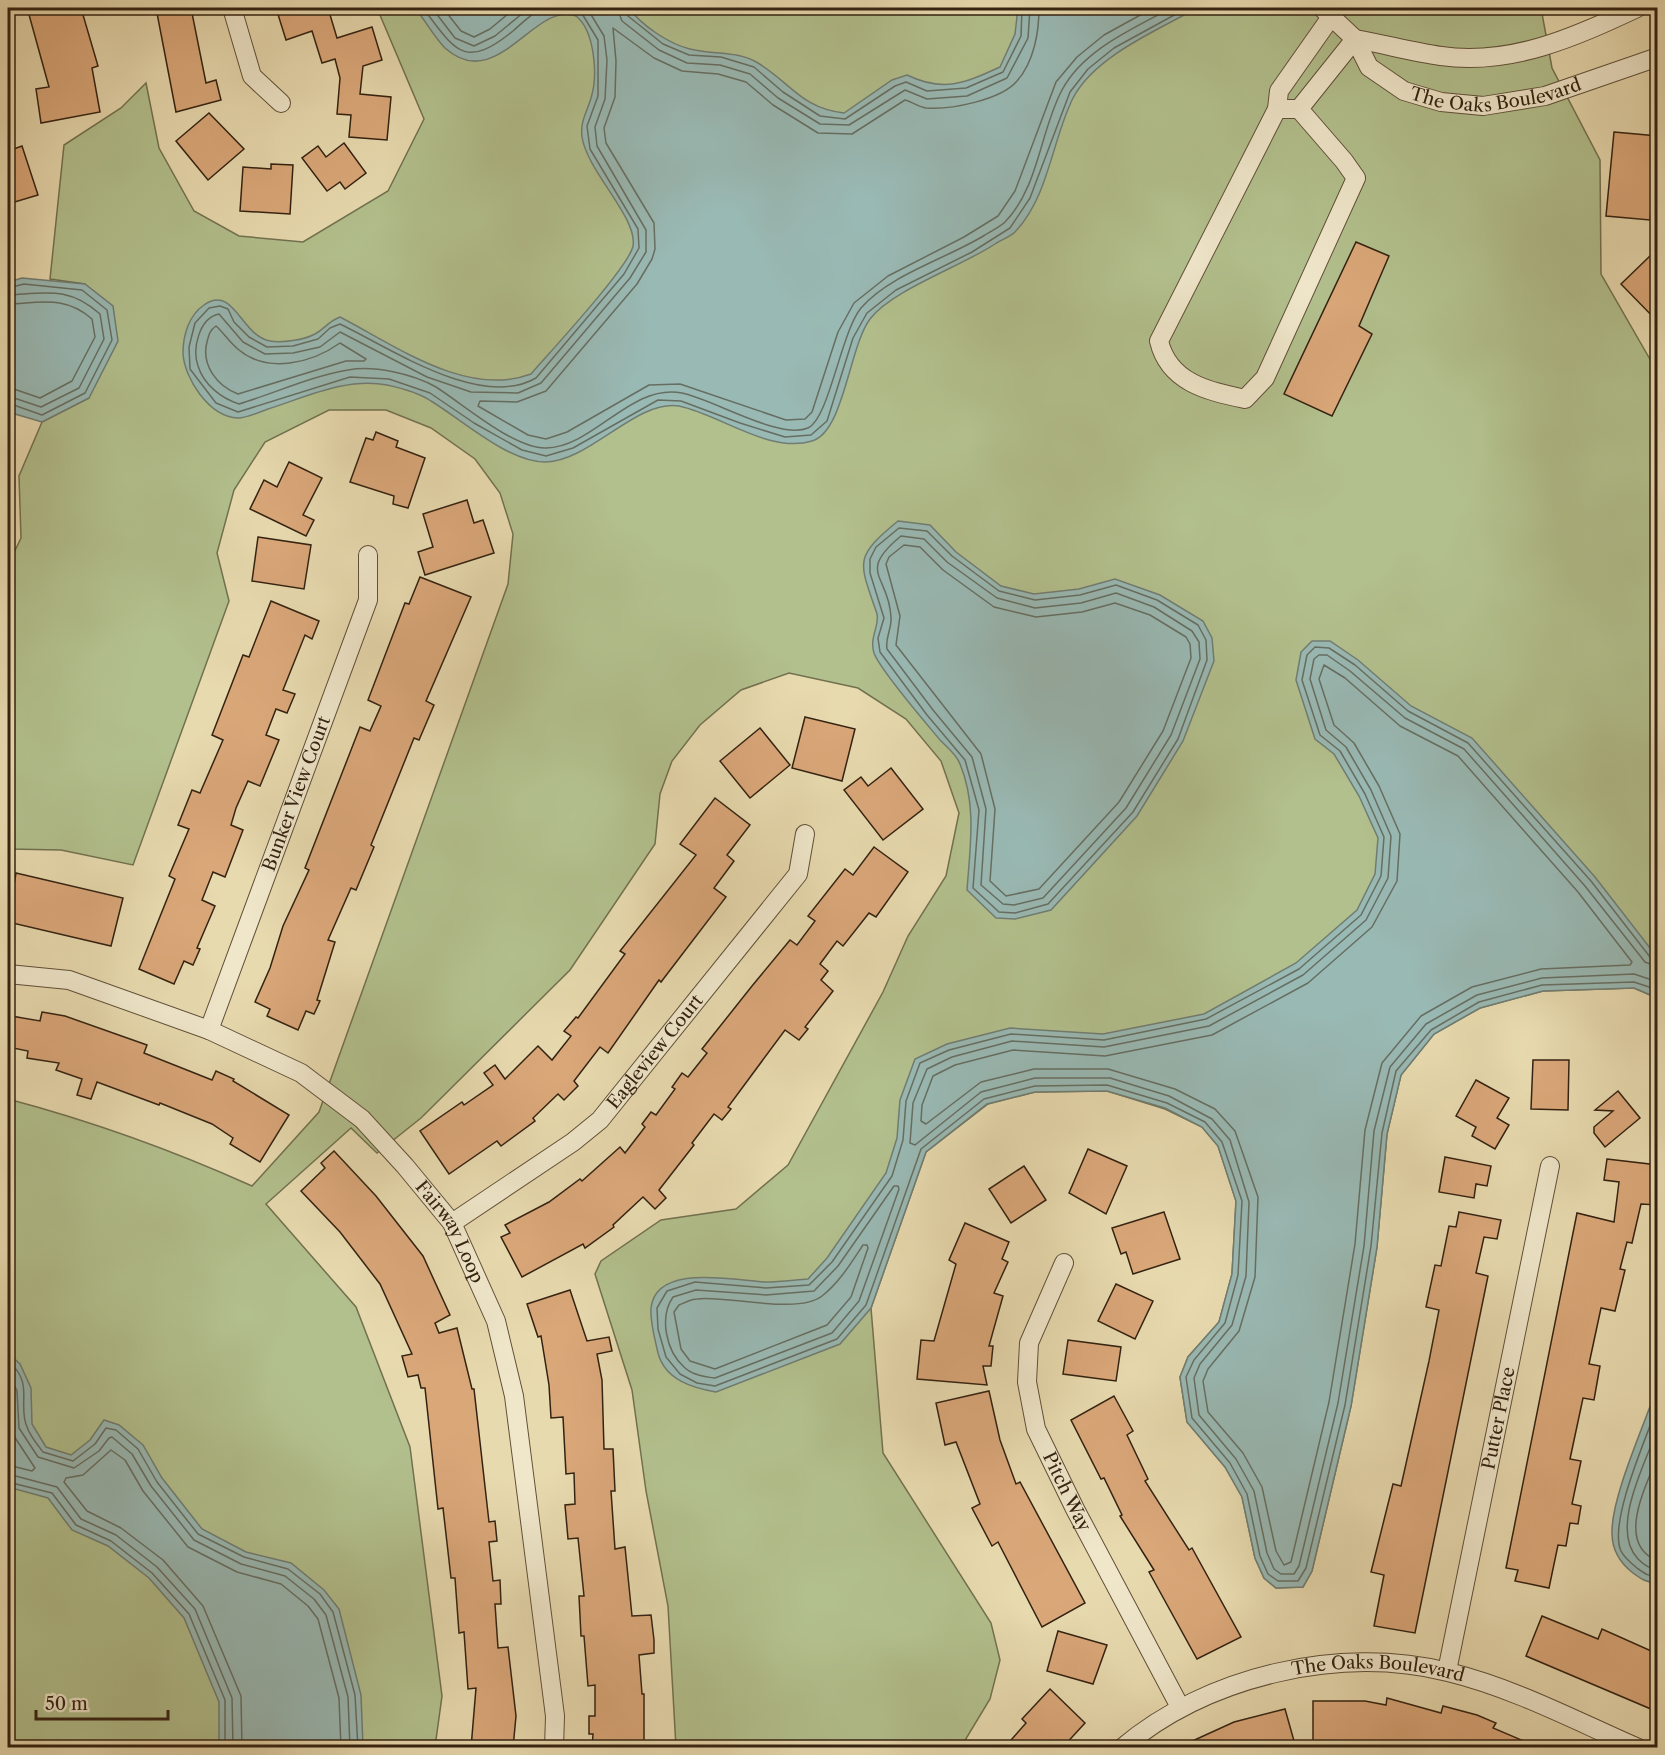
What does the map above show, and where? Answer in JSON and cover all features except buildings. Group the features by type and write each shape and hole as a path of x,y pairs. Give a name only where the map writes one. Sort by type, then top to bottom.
{"street":[{"path":"232,8 252,75 282,103"},
{"name":"The Oaks Boulevard","path":"1355,39 1442,56 1506,56 1543,48 1637,8"},
{"path":"1299,109 1356,178 1265,378 1245,399 1210,391 1178,376 1163,357 1159,341 1277,109 1280,91 1326,12"},
{"name":"The Oaks Boulevard","path":"1326,12 1355,39 1369,67 1404,91 1441,102 1483,106 1545,96 1658,57"},
{"path":"1299,109 1355,39"},
{"path":"1277,109 1299,109"},
{"name":"Bunker View Court","path":"209,1030 368,600 368,555"},
{"name":"Eagleview Court","path":"452,1223 573,1142 600,1119 798,874 805,834"},
{"name":"Fairway Loop","path":"8,974 69,980 209,1030 301,1073 362,1119 452,1223 496,1321 514,1396 555,1716 554,1748"},
{"name":"Putter Place","path":"1447,1671 1550,1166"},
{"name":"Pitch Way","path":"1064,1263 1029,1343 1028,1382 1036,1429 1075,1509 1180,1707"},
{"name":"The Oaks Boulevard","path":"1122,1748 1180,1707 1233,1686 1288,1671 1338,1664 1379,1662 1447,1671 1507,1690 1638,1748"}],"green space":[{"path":"377,8 1541,8 1552,68 1600,160 1601,274 1651,361 1657,364 1657,998 1634,988 1543,991 1480,1008 1434,1034 1401,1075 1387,1134 1377,1247 1351,1406 1312,1571 1303,1587 1276,1588 1264,1578 1255,1558 1242,1497 1225,1467 1187,1422 1180,1377 1188,1357 1219,1322 1232,1274 1236,1201 1218,1146 1202,1127 1165,1109 1107,1091 1035,1092 988,1104 926,1152 871,1308 883,1453 991,1623 1000,1660 990,1699 961,1747 676,1747 668,1606 646,1491 632,1390 595,1274 601,1261 661,1220 736,1209 788,1165 883,992 908,936 946,876 959,813 941,761 906,719 858,688 789,673 741,690 700,725 672,761 660,794 655,844 570,970 421,1118 377,1153 351,1128 266,1204 356,1307 410,1447 442,1696 435,1747 8,1747 8,1099 131,1137 252,1186 319,1112 508,584 513,534 500,493 475,459 431,428 386,410 329,410 265,442 234,490 217,553 229,601 133,865 61,850 8,849 8,565 21,538 19,476 42,422 89,398 85,284 50,279 64,145 121,108 146,83 159,148 194,211 239,236 303,242 388,191 424,119"}],"water":[{"path":"415,8 629,8 648,27 673,43 698,51 733,54 750,59 817,106 844,113 892,80 907,75 932,84 943,85 976,78 1000,67 1015,34 1018,8 1197,8 1129,45 1096,69 1083,83 1066,114 1043,185 1026,218 1015,232 894,298 870,319 863,332 839,406 832,422 823,434 812,441 796,444 779,442 762,438 694,410 679,406 663,406 630,420 579,452 563,459 546,462 532,460 501,448 426,398 387,385 372,383 342,386 245,417 227,416 208,404 193,384 184,363 184,339 188,326 199,309 214,300 223,301 230,306 260,337 270,341 293,341 310,336 340,317 432,365 457,374 482,379 507,380 531,374 604,290 628,257 633,246 628,222 593,164 582,137 583,121 593,89 594,66 591,43 582,23 576,16 561,15 546,21 515,44 482,61 464,59 445,48"},
{"path":"22,278 85,284 113,306 118,341 89,398 42,422 15,414 8,407 8,282"},
{"path":"898,521 930,525 956,552 1001,586 1034,594 1079,589 1115,579 1160,595 1203,621 1212,638 1214,661 1183,741 1137,816 1051,910 1015,919 996,918 967,890 971,826 969,795 959,761 894,684 874,653 874,637 878,618 866,582 864,562 873,544"},
{"path":"1312,641 1330,641 1358,660 1411,706 1472,738 1595,877 1657,957 1658,998 1634,988 1543,991 1480,1008 1434,1034 1401,1075 1387,1134 1377,1247 1351,1406 1312,1571 1303,1587 1276,1588 1264,1578 1255,1558 1242,1497 1225,1467 1187,1422 1180,1377 1188,1357 1219,1322 1232,1274 1236,1201 1218,1146 1202,1127 1165,1108 1107,1091 1035,1092 987,1104 926,1152 871,1308 840,1344 716,1392 689,1385 673,1376 658,1353 653,1331 651,1308 656,1294 667,1284 700,1277 766,1282 808,1279 827,1258 886,1173 897,1138 900,1100 915,1059 947,1044 1010,1028 1103,1034 1204,1014 1296,963 1357,910 1375,874 1378,838 1359,796 1334,754 1315,739 1296,680 1301,652"},
{"path":"8,1353 20,1364 31,1388 32,1424 46,1447 71,1455 90,1440 104,1420 119,1425 143,1445 162,1478 202,1529 246,1552 291,1563 324,1590 339,1609 361,1695 363,1747 219,1747 219,1702 184,1618 149,1578 108,1546 72,1530 48,1498 8,1487"},
{"path":"1657,1387 1658,1583 1642,1579 1624,1565 1615,1550 1612,1539 1617,1500"}]}
